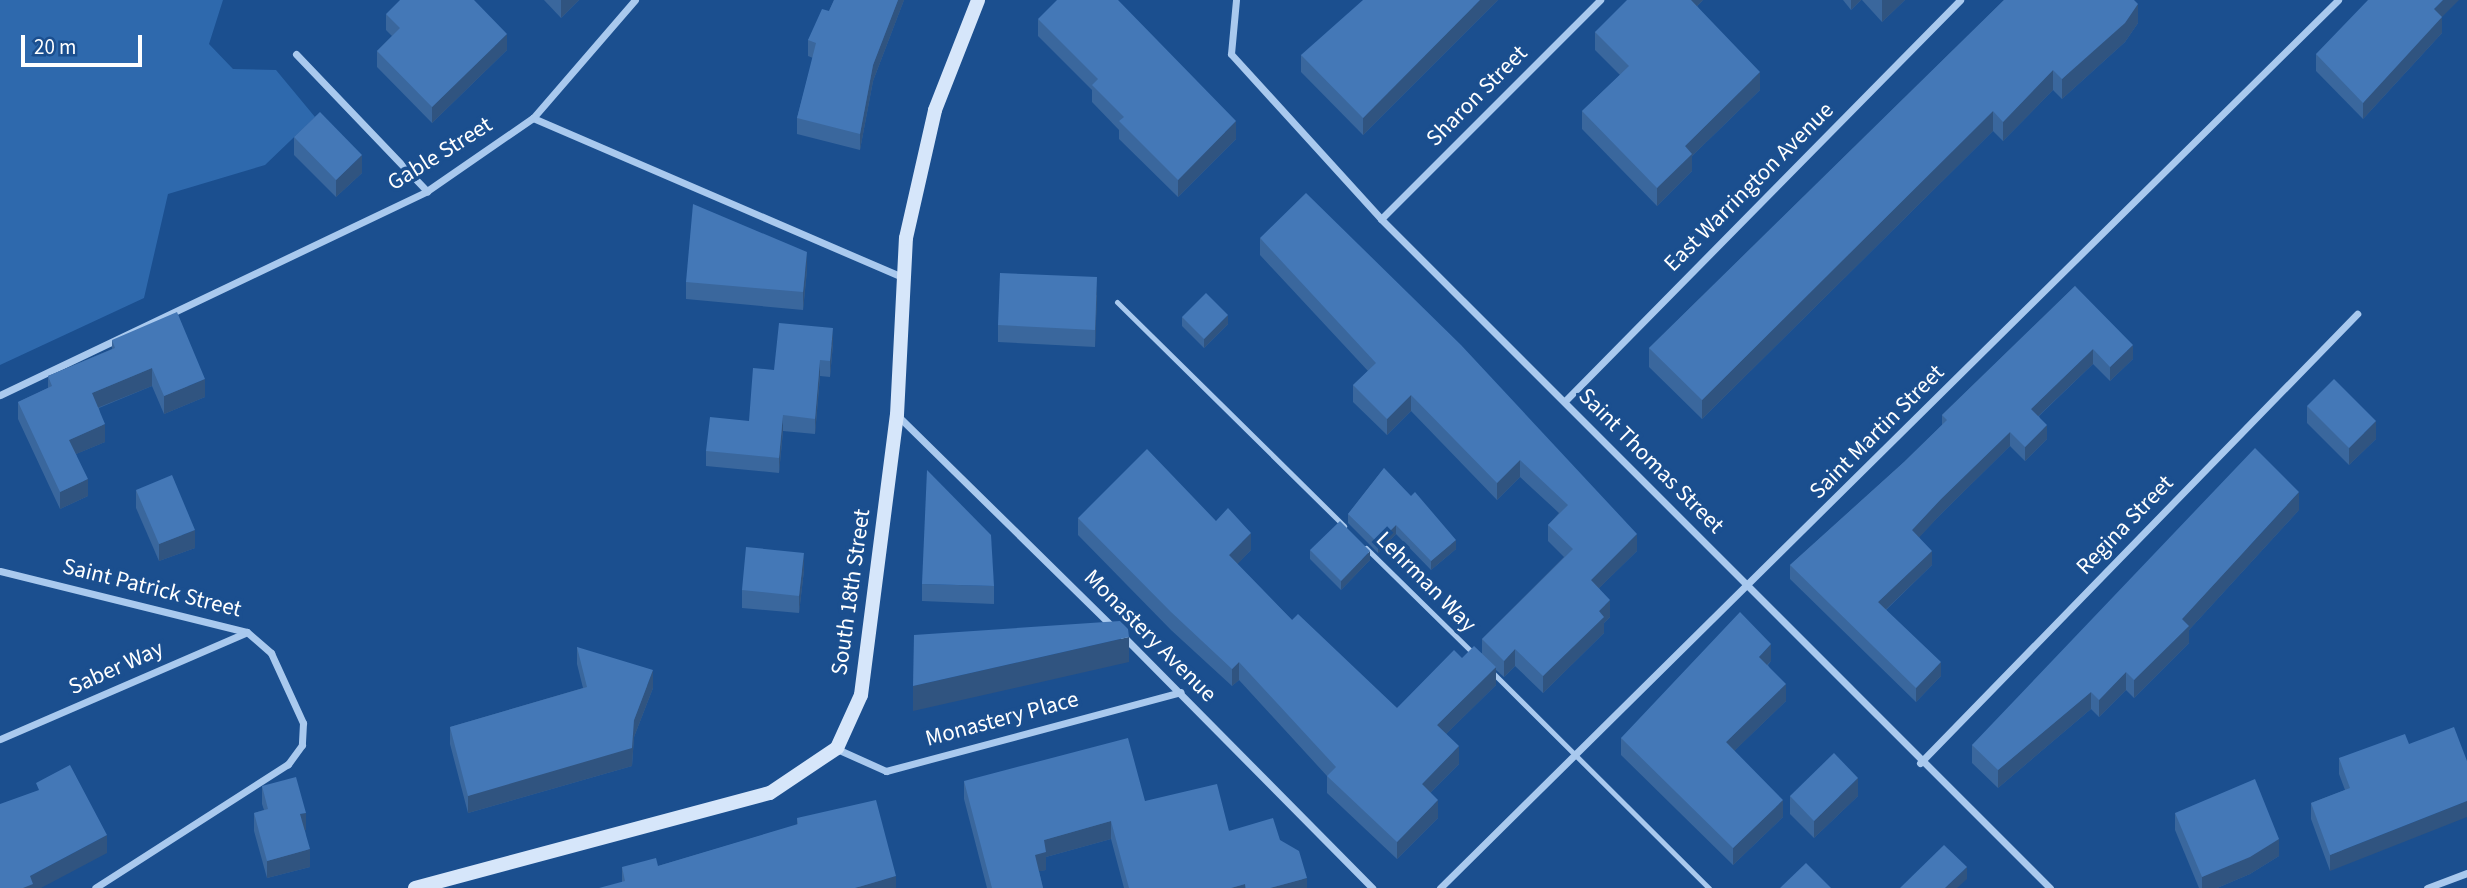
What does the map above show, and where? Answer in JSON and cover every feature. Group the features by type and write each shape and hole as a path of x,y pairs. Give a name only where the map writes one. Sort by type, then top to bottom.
{"main road":[{"name":"South 18th Street","path":"837,748 861,695 897,415 906,238 935,110 978,0"},
{"path":"415,888 770,793 837,748"}],"street":[{"name":"Gable Street","path":"0,395 427,191 533,118 635,0"},
{"name":"Saint Thomas Street","path":"1236,0 1231,54 1381,219 1748,586 1920,763 2050,888"},
{"name":"Sharon Street","path":"1381,219 1600,0"},
{"name":"East Warrington Avenue","path":"1564,401 1960,0"},
{"name":"Saint Martin Street","path":"1440,888 2338,0"},
{"path":"296,54 427,191"},
{"path":"533,118 905,278"},
{"name":"Regina Street","path":"1920,763 2357,314"},
{"name":"Monastery Avenue","path":"897,415 1181,692 1372,888"},
{"name":"Saint Patrick Street","path":"0,571 247,632 271,653 303,723 297,756 94,888"},
{"name":"Saber Way","path":"0,739 247,632"},
{"name":"Monastery Place","path":"837,748 886,772 1181,692"},
{"path":"2427,888 2467,873"}],"lane":[{"name":"Lehrman Way","path":"1117,302 1352,533"},
{"name":"Lehrman Way","path":"1361,543 1479,659"},
{"path":"1488,668 1709,888"}],"shaded area":[{"path":"0,0 223,0 209,44 233,69 276,70 315,117 265,165 168,194 144,298 0,365"}],"building":[{"path":"400,0 474,0 507,34 432,107 377,51 400,28 386,14"},
{"path":"834,0 898,0 873,65 860,134 797,118 816,43 808,40 822,9 829,11"},
{"path":"1057,0 1118,0 1236,121 1178,180 1119,121 1124,117 1092,85 1098,79 1038,19"},
{"path":"1363,0 1480,0 1363,118 1301,55"},
{"path":"1627,0 1691,0 1760,72 1685,146 1692,154 1657,188 1582,111 1629,66 1595,32"},
{"path":"2004,0 2134,0 2138,4 2125,23 2062,79 2053,70 2003,122 1993,111 1702,400 1649,348"},
{"path":"2368,0 2443,0 2434,9 2442,17 2363,103 2316,54"},
{"path":"320,112 362,155 336,180 294,137"},
{"path":"1306,193 1461,345 1637,534 1591,580 1610,600 1599,611 1604,617 1543,676 1515,649 1504,661 1482,639 1573,549 1548,525 1568,505 1520,460 1497,483 1411,395 1387,419 1353,385 1376,363 1260,238"},
{"path":"693,204 807,252 803,292 686,282"},
{"path":"1000,273 1097,277 1095,330 998,325"},
{"path":"2075,286 2133,345 2110,367 2093,349 2031,409 2047,425 2025,447 2010,432 1912,530 1932,551 1878,602 1941,662 1916,688 1790,565 1947,420 1942,415"},
{"path":"1206,293 1228,315 1204,339 1182,317"},
{"path":"177,312 205,379 164,396 152,368 92,393 105,424 69,440 88,479 60,492 18,402 52,386 48,376 115,348 112,340"},
{"path":"779,323 833,328 830,361 820,360 815,419 783,415 779,458 706,451 710,417 749,421 753,368 774,370"},
{"path":"2334,379 2376,421 2349,448 2307,406"},
{"path":"2255,448 2299,492 2182,619 2189,626 2134,680 2126,672 2099,700 2091,692 1998,770 1972,745"},
{"path":"1147,449 1216,521 1228,508 1251,533 1229,555 1292,620 1298,614 1397,708 1454,650 1462,658 1474,646 1496,667 1437,725 1459,746 1422,784 1438,800 1397,842 1327,776 1336,767 1239,662 1232,669 1078,518"},
{"path":"1384,468 1411,496 1415,492 1456,540 1431,561 1396,525 1378,543 1348,514"},
{"path":"927,470 991,535 994,586 922,584"},
{"path":"172,475 195,530 159,544 136,490"},
{"path":"1340,521 1370,551 1341,581 1310,550"},
{"path":"746,547 804,553 799,596 742,590"},
{"path":"1740,612 1771,644 1759,657 1786,684 1726,742 1783,800 1733,848 1621,738"},
{"path":"1120,621 1128,629 1129,637 913,686 914,635"},
{"path":"577,647 653,670 634,720 632,748 468,796 450,727 587,687"},
{"path":"2454,727 2467,761 2467,801 2330,855 2311,803 2350,788 2339,758 2405,734 2409,744"},
{"path":"1128,738 1145,801 1217,784 1229,831 1273,818 1280,840 1299,851 1307,878 1270,888 1246,888 1245,884 1231,888 1129,888 1111,821 1044,840 1046,852 1035,855 1043,888 992,888 964,781"},
{"path":"1834,753 1858,778 1814,821 1790,796"},
{"path":"70,765 107,835 30,876 33,884 23,888 0,888 0,804 39,790 36,783"},
{"path":"296,777 306,813 300,814 310,849 267,861 254,813 268,809 262,786"},
{"path":"2255,779 2279,839 2250,857 2202,877 2175,813"},
{"path":"876,800 896,876 855,888 599,888 625,881 622,867 656,858 658,866 798,824 797,818"},
{"path":"1944,845 1967,867 1945,888 1900,888"},
{"path":"1806,863 1831,888 1780,888"}]}
